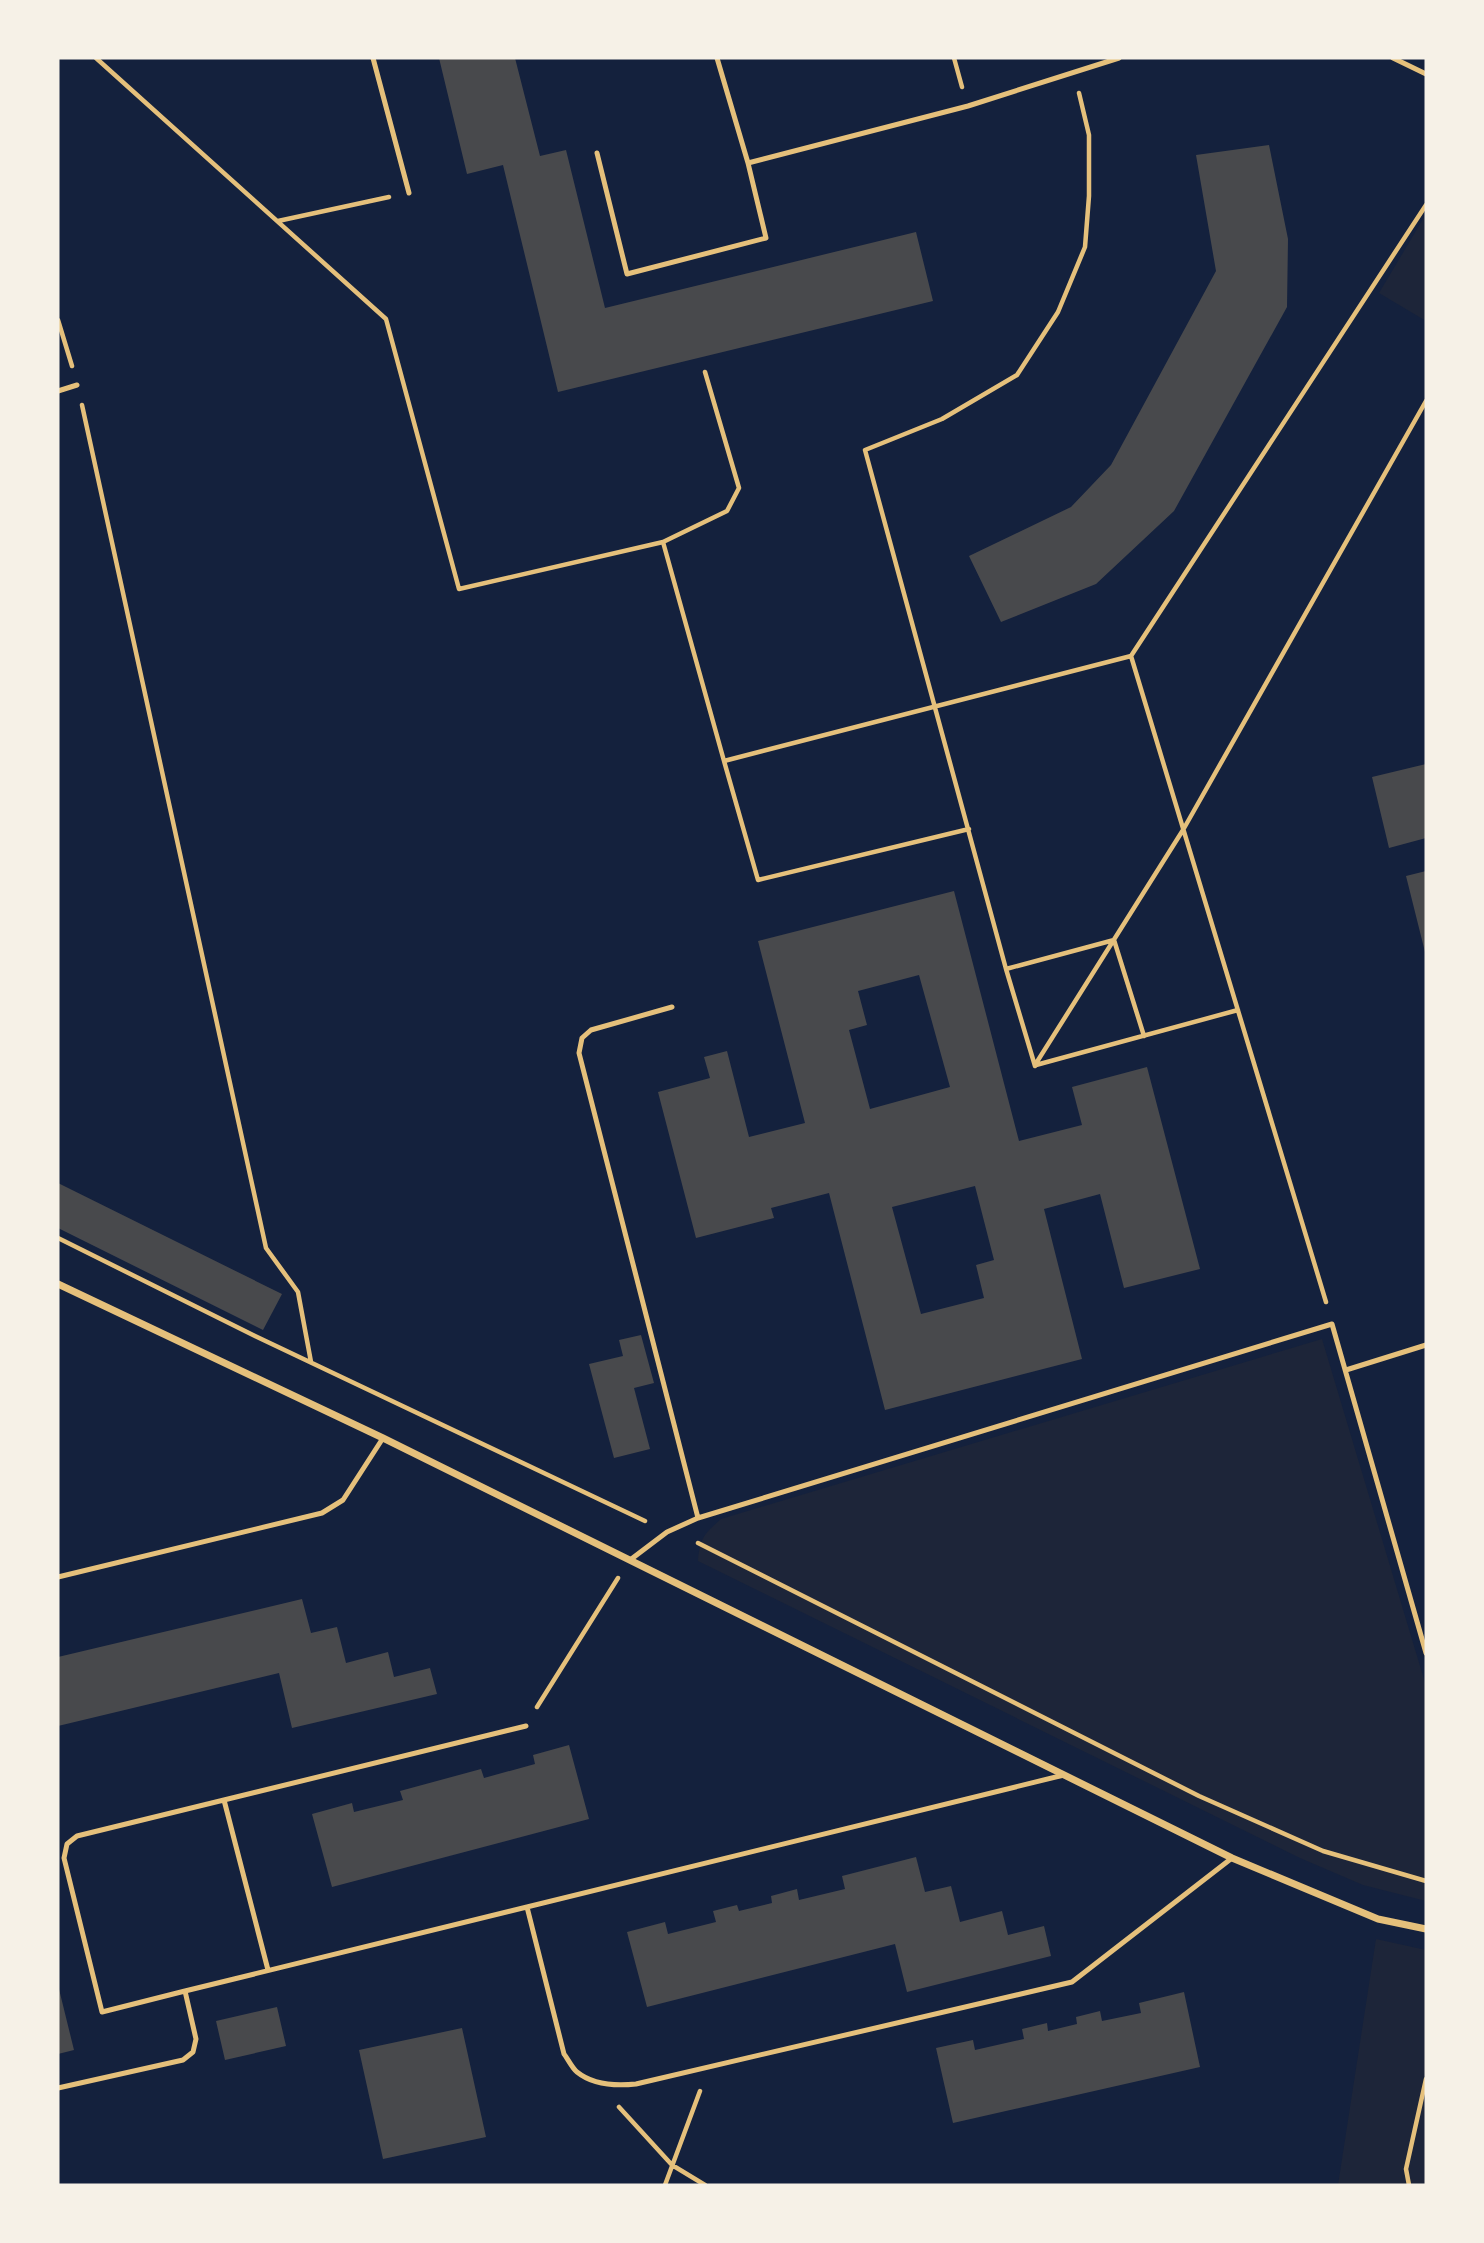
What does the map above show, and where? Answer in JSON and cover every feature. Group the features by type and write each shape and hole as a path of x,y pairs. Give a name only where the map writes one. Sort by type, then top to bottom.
{"street":[{"path":"58,1284 383,1438 1233,1858 1378,1919 1426,1930"}],"lane":[{"path":"373,58 409,193"},
{"path":"597,153 627,274 766,238 748,163 717,58"},
{"path":"748,163 968,106 1119,58"},
{"path":"1393,58 1426,74"},
{"path":"58,391 77,385"},
{"path":"672,1007 591,1030 583,1038 579,1053 698,1518"},
{"path":"630,1560 667,1532 698,1518 1332,1324 1426,1653"},
{"path":"1346,1370 1426,1345"},
{"path":"58,1577 322,1513 343,1500 383,1438"},
{"path":"526,1726 78,1836 67,1844 64,1858 102,2012 1064,1775"},
{"path":"224,1800 268,1970"},
{"path":"527,1907 564,2054 577,2072 615,2086 636,2084 1072,1982 1233,1858"},
{"path":"58,2088 183,2060 193,2052 196,2039 185,1991"}],"path":[{"path":"96,58 386,319 459,589 663,542 727,510 739,488 705,372"},
{"path":"1035,1066 1006,969 865,450 942,419 1017,375 1058,312 1085,247 1089,196 1089,135 1074,72"},
{"path":"277,221 409,193"},
{"path":"724,761 1131,656 1426,205"},
{"path":"58,320 77,385 266,1248 298,1292 311,1363"},
{"path":"1035,1066 1184,830 1426,401"},
{"path":"663,542 758,880 970,830"},
{"path":"1131,656 1332,1324"},
{"path":"1006,969 1114,940"},
{"path":"1114,940 1144,1036"},
{"path":"1035,1066 1238,1010"},
{"path":"58,1238 311,1363 667,1532 700,1543 1199,1796 1323,1851 1426,1881"},
{"path":"526,1726 630,1560"},
{"path":"665,2185 709,2067"},
{"path":"1409,2185 1406,2169 1426,2078"},
{"path":"595,2080 672,2165 705,2185"}],"shaded area":[{"path":"1426,214 1426,321 1379,293"},
{"path":"1322,1339 1426,1686 1426,1901 1363,1885 1300,1858 698,1561 704,1537 721,1519"},
{"path":"1376,1939 1426,1950 1426,2185 1338,2185"}],"building":[{"path":"439,58 515,58 540,156 566,150 605,308 916,232 933,301 558,392 503,165 467,174"},
{"path":"1269,145 1288,239 1287,307 1174,511 1096,584 1001,622 969,556 1071,507 1111,465 1216,271 1196,155"},
{"path":"1426,764 1426,838 1389,848 1372,777"},
{"path":"1426,871 1426,952 1425,952 1406,876"},
{"path":"954,891 1019,1141 1082,1125 1072,1087 1147,1067 1200,1269 1124,1288 1100,1194 1044,1209 1082,1359 885,1410 829,1193 771,1208 774,1218 696,1238 658,1092 710,1078 704,1057 727,1051 749,1137 805,1123 758,941","holes":["919,975 950,1087 870,1109 849,1030 867,1025 858,991","975,1186 994,1260 976,1265 984,1298 921,1314 892,1207"]},
{"path":"58,1183 282,1294 263,1330 58,1228"},
{"path":"641,1335 654,1383 634,1388 650,1449 614,1458 589,1364 623,1356 619,1340"},
{"path":"302,1599 311,1633 337,1627 346,1663 388,1652 394,1677 430,1668 437,1694 292,1728 279,1673 58,1726 58,1657"},
{"path":"569,1745 589,1819 332,1887 312,1814 352,1803 354,1812 403,1800 400,1791 481,1769 484,1778 535,1764 533,1755"},
{"path":"916,1857 925,1892 951,1886 960,1922 1002,1911 1008,1935 1044,1926 1051,1956 907,1992 895,1944 647,2007 627,1932 665,1922 668,1934 716,1922 713,1911 737,1905 739,1911 772,1903 771,1896 797,1889 799,1900 845,1889 842,1876"},
{"path":"58,1985 74,2050 58,2054"},
{"path":"1184,1992 1200,2067 953,2123 936,2048 973,2040 975,2050 1024,2039 1022,2029 1047,2023 1048,2031 1077,2024 1076,2017 1100,2011 1102,2021 1141,2013 1139,2003"},
{"path":"277,2007 286,2046 225,2060 216,2021"},
{"path":"462,2028 486,2137 383,2159 359,2050"}]}
